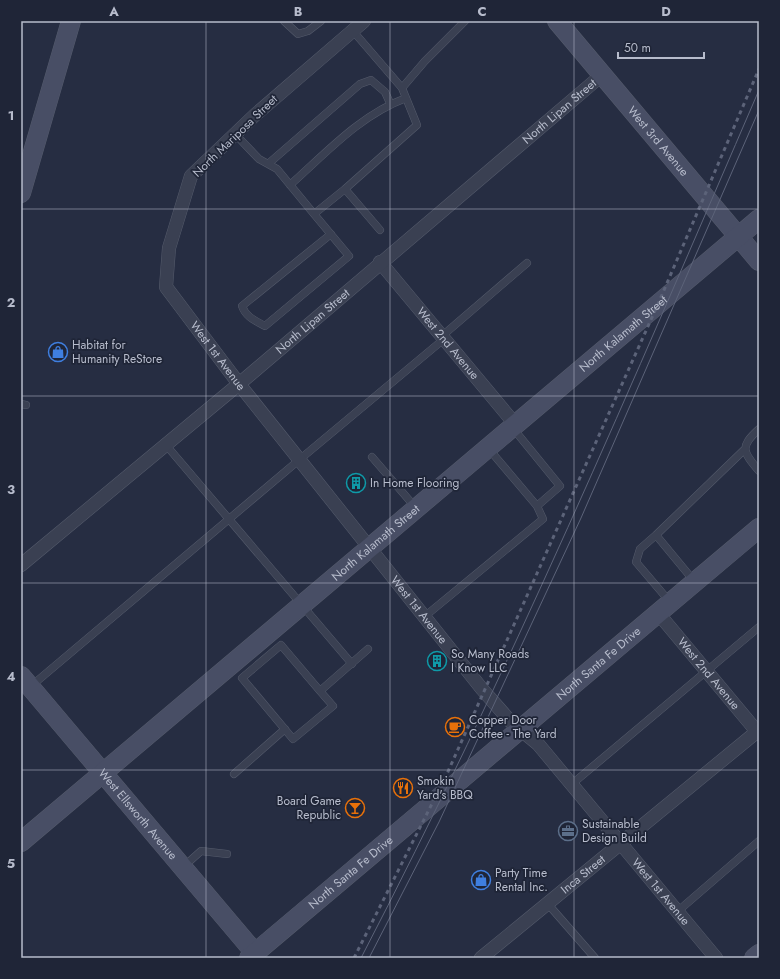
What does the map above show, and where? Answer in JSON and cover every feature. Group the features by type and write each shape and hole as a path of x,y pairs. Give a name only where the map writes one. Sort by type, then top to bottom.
{"main road":[{"path":"21,193 71,21"},
{"name":"West 3rd Avenue","path":"557,21 759,261"},
{"name":"North Kalamath Street","path":"21,842 759,220"},
{"name":"North Santa Fe Drive","path":"252,956 759,528"},
{"name":"West Ellsworth Avenue","path":"25,683 182,868 252,956"},
{"path":"754,958 759,954"}],"street":[{"name":"North Mariposa Street","path":"166,287 169,248 191,176 255,114 364,21"},
{"name":"North Lipan Street","path":"21,565 239,384 380,262 602,75"},
{"name":"West 2nd Avenue","path":"380,262 513,426"},
{"name":"West 1st Avenue","path":"166,287 239,384 299,460 504,715 538,744 716,958"},
{"name":"West 2nd Avenue","path":"664,608 707,671 758,732"},
{"name":"Inca Street","path":"481,958 621,842 758,732"}],"lane":[{"path":"284,21 298,34 308,31 321,21"},
{"path":"402,88 425,61 465,21"},
{"path":"314,214 418,125 402,88 353,31"},
{"path":"268,164 360,84 371,80 385,92 390,103"},
{"path":"290,185 355,126 390,103 406,98"},
{"path":"236,134 259,159 277,170 290,185 331,234 349,256 265,326 245,313 242,306 331,234"},
{"path":"345,189 380,230"},
{"path":"25,683 228,520 443,338 527,263"},
{"path":"513,426 560,486 537,506"},
{"path":"759,428 749,437 745,449 746,456 759,471"},
{"path":"166,445 301,606 352,664"},
{"path":"424,617 543,519 537,506 488,447"},
{"path":"664,608 636,562 640,549 745,449"},
{"path":"372,457 416,509"},
{"path":"656,535 696,582"},
{"path":"572,784 759,627"},
{"path":"281,645 320,691 332,706 293,739 242,678 281,645"},
{"path":"320,691 368,649"},
{"path":"234,774 285,729"},
{"path":"678,911 759,841"},
{"path":"182,868 201,851 227,854"},
{"path":"547,903 595,958"}],"tram line":[{"path":"361,958 467,744 568,527 759,90"},
{"path":"369,958 439,822 581,518 759,110"}],"railway":[{"path":"354,958 446,776 658,304 759,69"}],"place":[{"name":"Habitat for Humanity ReStore","path":"58,352"},
{"name":"In Home Flooring","path":"356,483"},
{"name":"So Many Roads I Know LLC","path":"437,661"},
{"name":"Copper Door Coffee - The Yard","path":"455,727"},
{"name":"Smokin Yard's BBQ","path":"403,788"},
{"name":"Board Game Republic","path":"355,808"},
{"name":"Sustainable Design Build","path":"568,831"},
{"name":"Party Time Rental Inc.","path":"481,880"}]}
